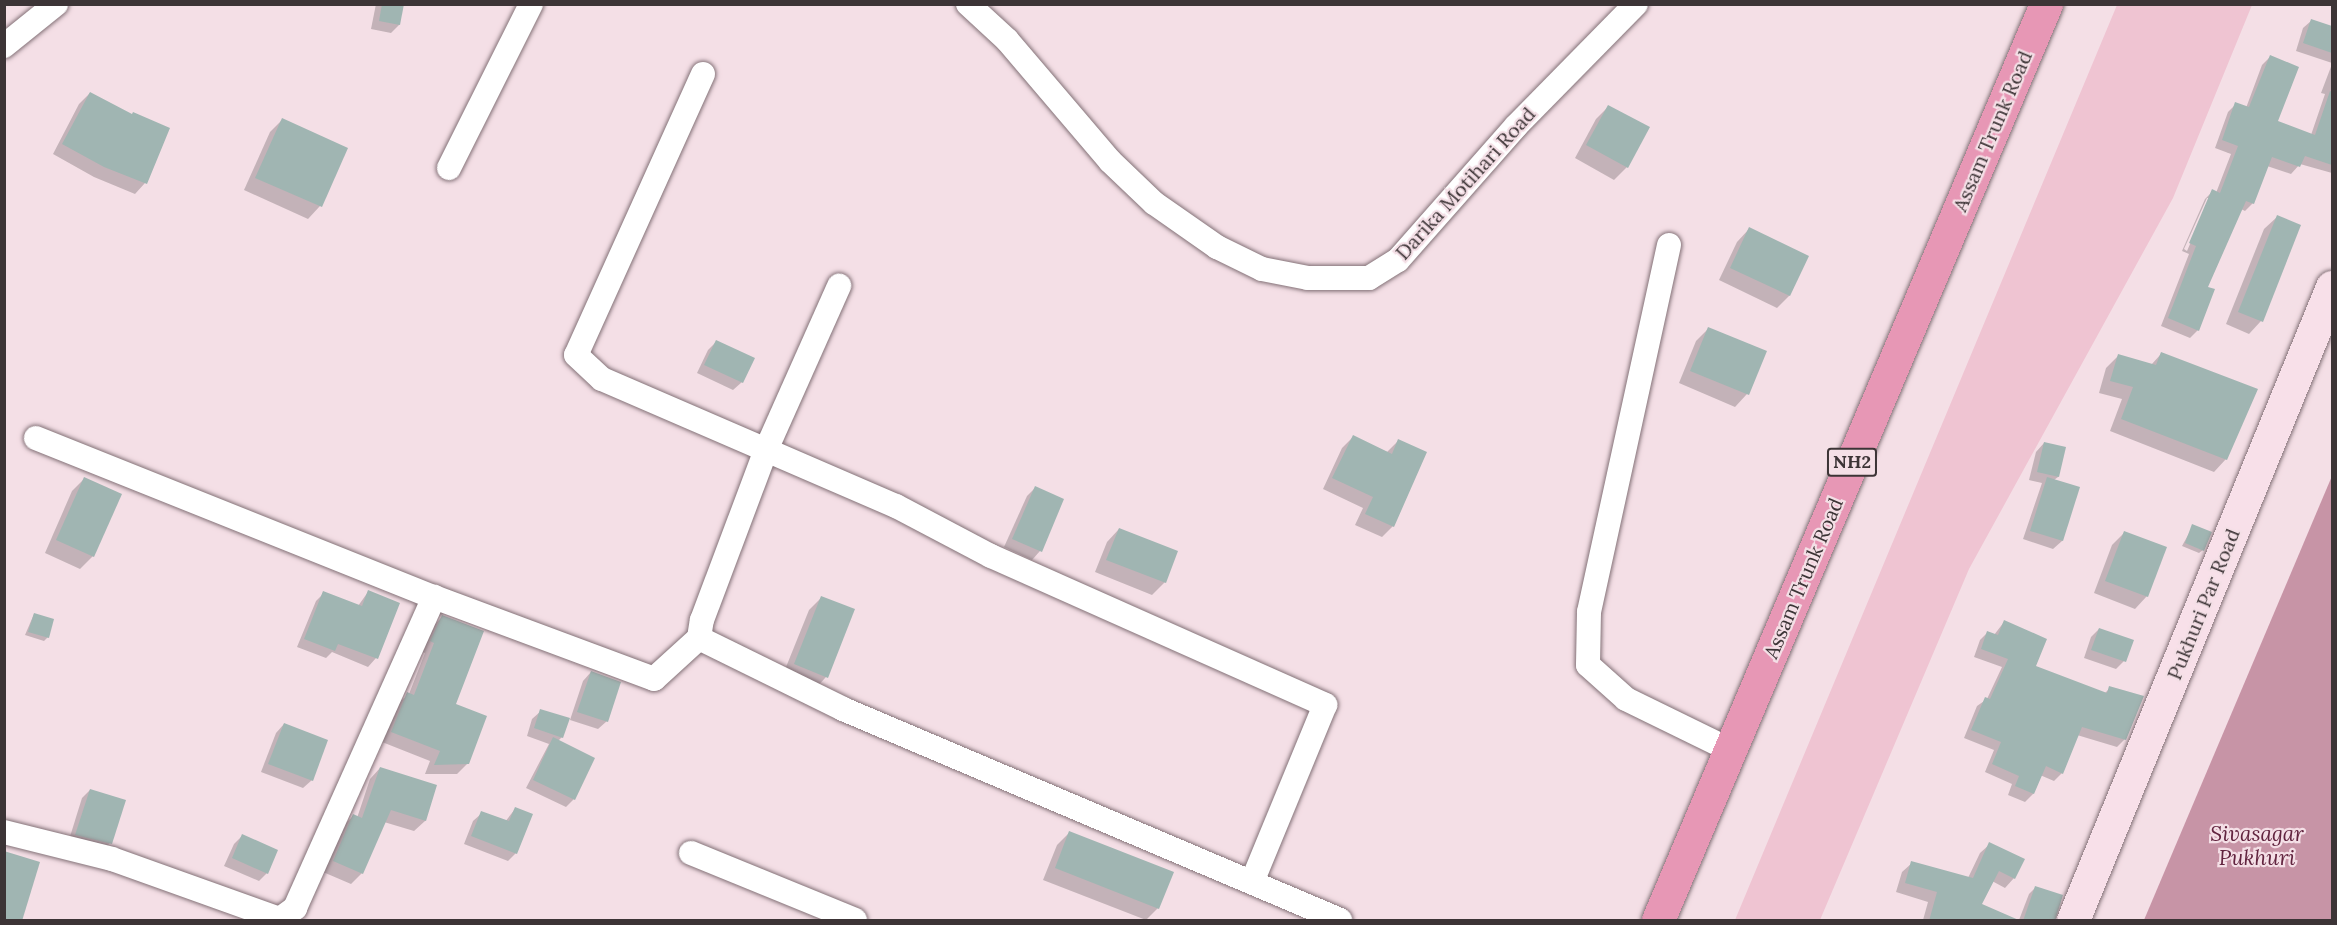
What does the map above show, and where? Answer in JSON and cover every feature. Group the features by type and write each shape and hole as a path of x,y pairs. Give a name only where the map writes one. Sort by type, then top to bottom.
{"highway":[{"name":"Assam Trunk Road","path":"1658,921 2046,4"}],"street":[{"path":"4,46 56,4"},
{"path":"449,168 531,4"},
{"name":"Darika Motihari Road","path":"968,4 1007,40 1110,161 1154,203 1217,247 1262,269 1308,278 1369,278 1398,260 1516,126 1636,4"},
{"path":"703,74 576,355 602,379 896,506 991,556 1325,705 1252,882"},
{"path":"1669,245 1589,612 1588,665 1626,699 1730,750"},
{"path":"36,438 434,597 654,679 699,638 702,620 766,450 839,286"},
{"name":"Pukhuri Par Road","path":"2073,921 2332,286"},
{"path":"4,832 112,859 280,919 295,908 434,597"},
{"path":"699,638 843,709 1340,921"},
{"path":"691,853 855,921"}],"shaded area":[{"path":"2117,5 2252,5 2173,198 1969,569 1820,920 1735,920"}],"water":[{"name":"Sivasagar Pukhuri","path":"2332,476 2332,920 2144,920"}],"building":[{"path":"382,4 404,4 400,25 379,21"},
{"path":"2311,19 2332,26 2332,53 2303,43"},
{"path":"2270,55 2299,67 2278,121 2315,135 2330,91 2332,92 2332,165 2305,156 2300,167 2272,157 2254,204 2246,201 2208,287 2215,289 2199,331 2168,318 2196,246 2189,243 2212,189 2220,193 2238,146 2222,140 2235,102 2249,107"},
{"path":"90,92 132,114 133,112 170,128 147,184 104,167 62,144"},
{"path":"1608,105 1650,127 1628,168 1586,145"},
{"path":"282,118 348,148 322,207 255,178"},
{"path":"2277,215 2301,225 2263,322 2238,312"},
{"path":"1749,227 1809,256 1790,296 1730,268"},
{"path":"1708,327 1767,351 1749,395 1690,371"},
{"path":"716,340 755,358 743,383 704,365"},
{"path":"2161,352 2258,389 2227,460 2121,419 2133,387 2110,381 2118,354 2156,365"},
{"path":"1353,435 1392,454 1398,439 1427,452 1394,527 1365,514 1373,497 1332,478"},
{"path":"2044,442 2066,447 2059,477 2037,472"},
{"path":"84,477 122,494 94,557 56,540"},
{"path":"2047,477 2080,487 2063,541 2030,531"},
{"path":"1035,486 1064,499 1042,552 1012,539"},
{"path":"2192,524 2212,532 2204,551 2185,543"},
{"path":"1119,528 1178,551 1166,583 1106,560"},
{"path":"2124,531 2167,547 2148,597 2105,581"},
{"path":"368,590 400,603 378,659 338,644 335,651 304,639 323,591 362,606"},
{"path":"821,596 855,609 828,678 794,664"},
{"path":"34,613 54,619 49,638 28,632"},
{"path":"442,615 484,631 456,704 487,716 469,764 434,765 440,751 391,732 407,692 414,695 434,643 430,641"},
{"path":"2004,620 2047,639 2036,666 2107,693 2109,686 2144,696 2126,740 2082,727 2063,774 2046,766 2034,794 2015,786 2019,776 1992,764 2001,742 1971,730 1985,697 1990,699 2008,659 1981,649 1987,631 1998,635"},
{"path":"2099,628 2134,640 2126,662 2091,650"},
{"path":"591,671 621,682 608,722 577,712"},
{"path":"540,709 570,718 563,738 534,728"},
{"path":"284,723 328,740 313,781 268,764"},
{"path":"553,737 595,758 575,800 533,780"},
{"path":"380,767 437,785 426,821 391,810 363,874 333,861 353,814 362,818"},
{"path":"90,789 126,800 112,844 75,835"},
{"path":"515,807 533,814 517,854 471,836 481,811 509,821"},
{"path":"1069,831 1174,872 1159,909 1055,868"},
{"path":"242,834 278,850 268,874 232,858"},
{"path":"1989,842 2025,859 2015,879 1999,871 1982,904 2021,921 1929,921 1937,892 1905,883 1911,861 1973,878"},
{"path":"4,851 40,862 22,921 4,921"},
{"path":"2035,886 2063,895 2055,921 2023,921"}]}
